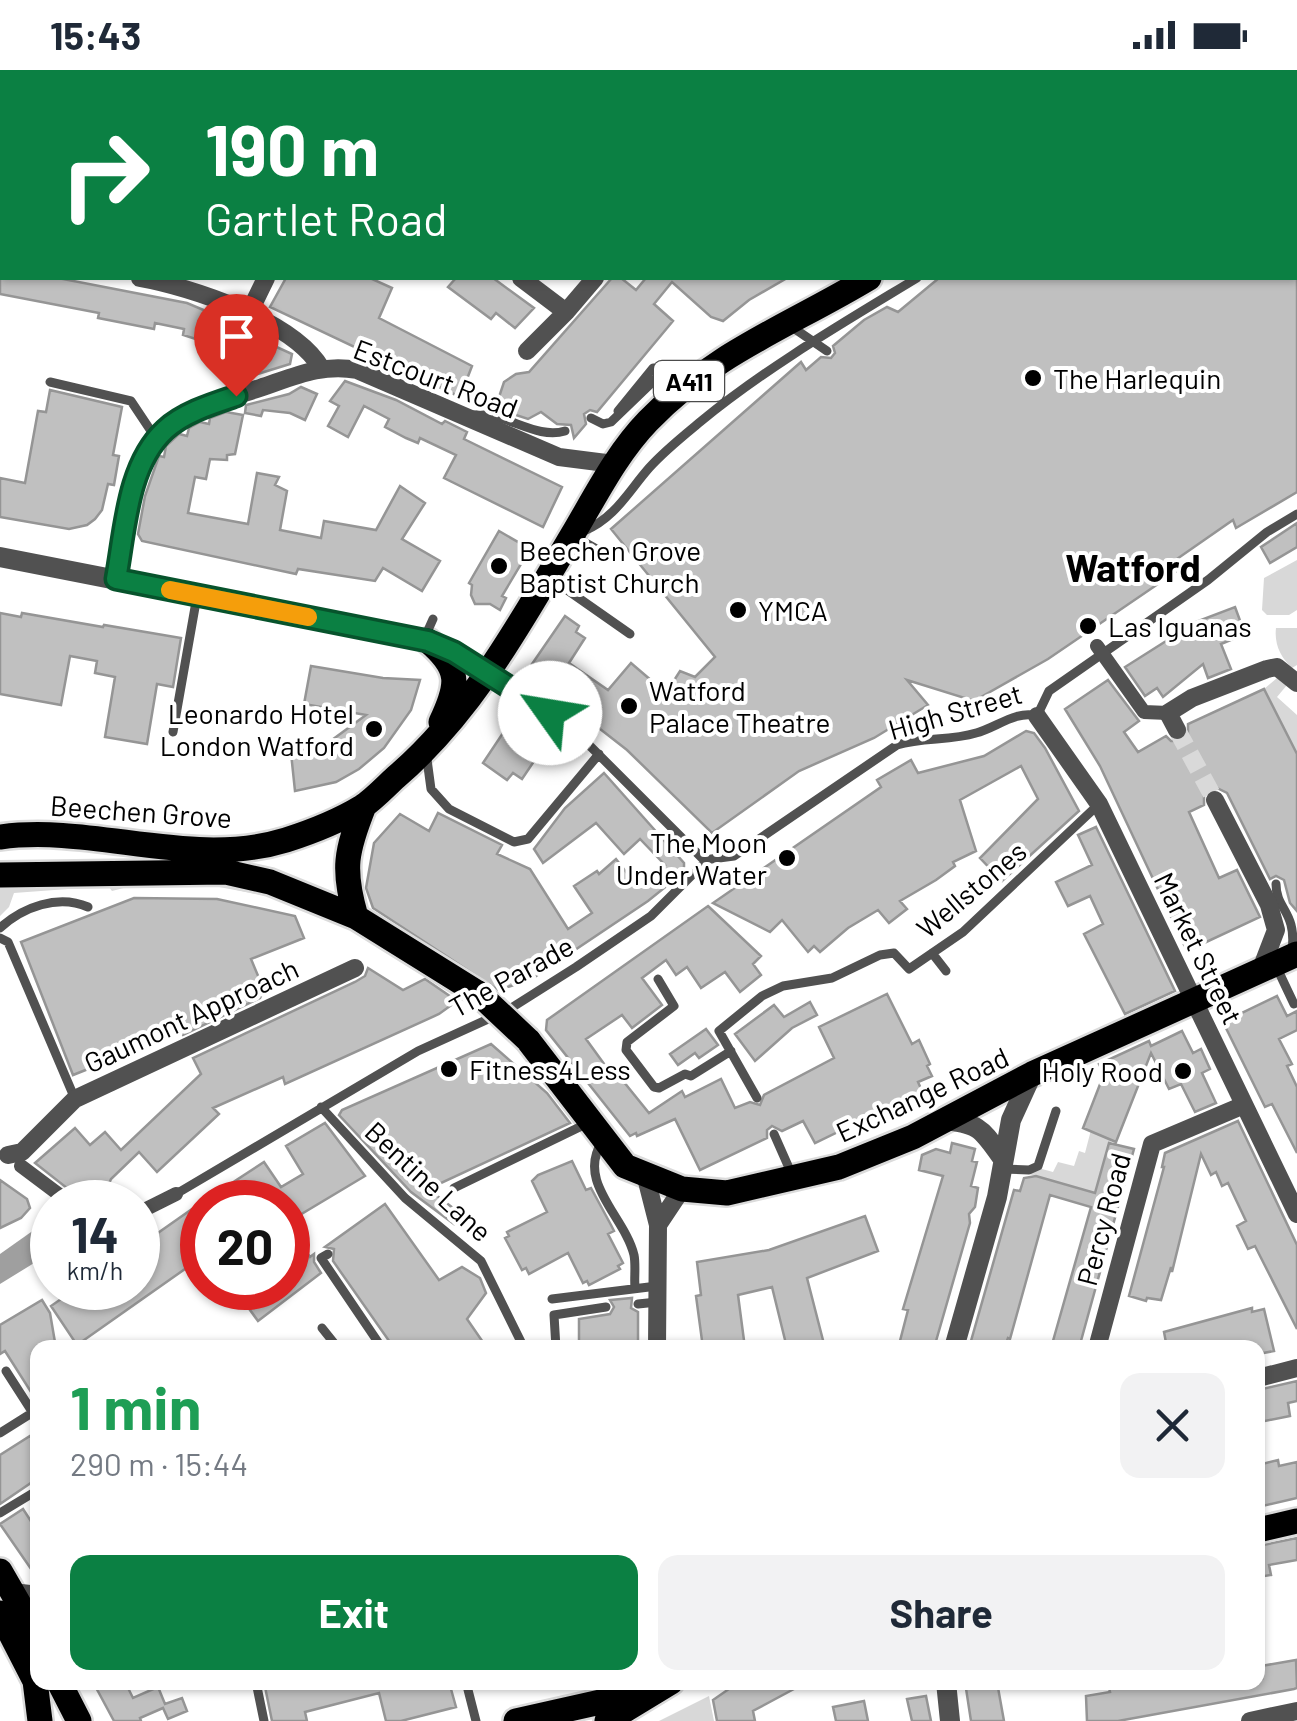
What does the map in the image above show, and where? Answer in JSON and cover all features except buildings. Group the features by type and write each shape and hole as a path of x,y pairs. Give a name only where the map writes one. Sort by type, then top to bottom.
{"main road":[{"name":"Beechen Grove","path":"0,837 47,834 153,846 240,849 283,840 364,806 427,750 487,674 614,464 683,373 786,324 857,281"},
{"path":"427,750 454,690 451,663 428,633"},
{"path":"356,917 345,879 350,842 364,806"},
{"name":"Beechen Grove","path":"0,876 226,872 270,882 356,917"},
{"name":"Exchange Road","path":"356,917 478,994 528,1040 625,1166 682,1189 727,1193 839,1166 913,1138 940,1120 1032,1074 1281,960"},
{"path":"1265,1528 1297,1521"},
{"path":"13,1593 30,1623"},
{"path":"13,1593 30,1638"},
{"path":"40,1721 46,1690"},
{"path":"48,1690 52,1721"},
{"path":"54,1690 79,1721"},
{"path":"516,1721 640,1690"},
{"path":"607,1721 653,1690"}],"street":[{"name":"Estcourt Road","path":"149,280 199,291 299,340 321,368 357,370 559,457 614,464"},
{"path":"248,314 265,280"},
{"path":"524,280 566,312"},
{"path":"527,351 593,280"},
{"path":"116,579 135,484 146,452 166,428 206,406 321,368"},
{"path":"0,557 428,633 487,674"},
{"path":"1099,650 1144,712 1173,721 1192,698 1267,669 1277,667 1297,683"},
{"name":"Market Street","path":"1036,716 1098,804 1297,1214"},
{"path":"1215,800 1269,906 1281,960"},
{"name":"Gaumont Approach","path":"10,1157 22,1152 75,1099 355,968"},
{"path":"956,1340 997,1197 1014,1111 1032,1074"},
{"name":"Percy Road","path":"1098,1340 1152,1144 1244,1105"},
{"path":"940,1120 987,1133 1003,1164"},
{"path":"10,1157 40,1180"},
{"path":"645,1174 658,1225 657,1340"},
{"path":"658,1225 682,1189"},
{"path":"160,1202 176,1194"},
{"path":"1265,1376 1297,1368"},
{"path":"947,1690 950,1721"},
{"path":"1252,1721 1297,1711"}],"lane":[{"path":"572,536 602,523 647,470 698,423 778,362 817,342 913,280"},
{"path":"786,324 827,351"},
{"path":"838,341 840,327"},
{"path":"591,418 604,424 611,422 660,374 683,373"},
{"path":"50,382 131,401 157,440"},
{"path":"466,416 483,414 548,432 565,431"},
{"name":"High Street","path":"707,861 734,856 897,746 916,740 949,740 978,733 1017,716 1036,716 1049,692 1099,650 1208,580 1266,532 1297,514"},
{"path":"572,536 600,550"},
{"path":"548,576 630,634"},
{"path":"173,732 197,595"},
{"path":"487,674 570,726 707,861"},
{"path":"427,750 431,789 449,809 514,842 528,840 599,754"},
{"name":"Wellstones","path":"732,1051 720,1031 762,996 783,986 832,978 880,955 894,954 909,968 932,953 962,932 1098,804"},
{"name":"The Parade","path":"176,1194 418,1051 508,1010 650,916 707,861"},
{"path":"1276,884 1276,892 1292,918 1295,936 1281,960 1294,1004"},
{"path":"0,928 16,915 45,904 78,903 88,907"},
{"path":"0,938 8,942 75,1099"},
{"path":"932,953 946,971"},
{"path":"658,979 674,1006 626,1042 626,1050 654,1087 685,1074 692,1076 732,1051 757,1098"},
{"name":"Bentine Lane","path":"321,1107 405,1198 481,1261 520,1340"},
{"path":"1003,1164 1029,1170 1038,1166 1056,1111"},
{"path":"454,1188 597,1130 594,1177 634,1254 634,1288"},
{"path":"774,1134 794,1179"},
{"path":"328,1254 322,1258 377,1340"},
{"path":"552,1299 634,1288 658,1294"},
{"path":"638,1304 658,1294"},
{"path":"556,1340 554,1314 606,1307"},
{"path":"322,1328 332,1340"},
{"path":"6,1371 30,1404"},
{"path":"0,1433 30,1414"},
{"path":"0,1513 30,1495"},
{"path":"258,1690 264,1721"},
{"path":"468,1690 476,1721"}],"shaded area":[{"path":"1297,560 1297,610 1289,615 1267,615 1262,610 1264,578"},
{"path":"1276,628 1297,628 1297,665 1292,668 1279,650"},
{"path":"1277,678 1287,685 1277,697 1297,715 1297,754 1264,689"},
{"path":"234,881 283,899 214,886 135,885 112,891 108,886 14,893 9,907 0,916 0,884"},
{"path":"1091,1130 1112,1140 1094,1196 1025,1173 1042,1169 1053,1172 1058,1162 1074,1166 1079,1151 1085,1153"},
{"path":"30,1233 30,1266 0,1284 0,1254"},
{"path":"709,1696 714,1721 659,1721"}],"tunnel":[{"path":"1177,730 1215,800"}],"slow traffic":[{"path":"170,590 308,617"}],"place":[{"name":"The Harlequin","path":"1033,378"},
{"name":"Beechen Grove Baptist Church","path":"499,566"},
{"name":"YMCA","path":"738,610"},
{"name":"Las Iguanas","path":"1088,626"},
{"name":"Watford Palace Theatre","path":"629,706"},
{"name":"Leonardo Hotel London Watford","path":"374,729"},
{"name":"The Moon Under Water","path":"787,858"},
{"name":"Fitness4Less","path":"449,1069"},
{"name":"Holy Rood","path":"1183,1071"}],"district":[{"name":"Watford","path":"1133,567"}],"route":[{"path":"236,396 206,406 166,428 146,452 135,484 116,579 428,641 454,652 550,713"}]}
